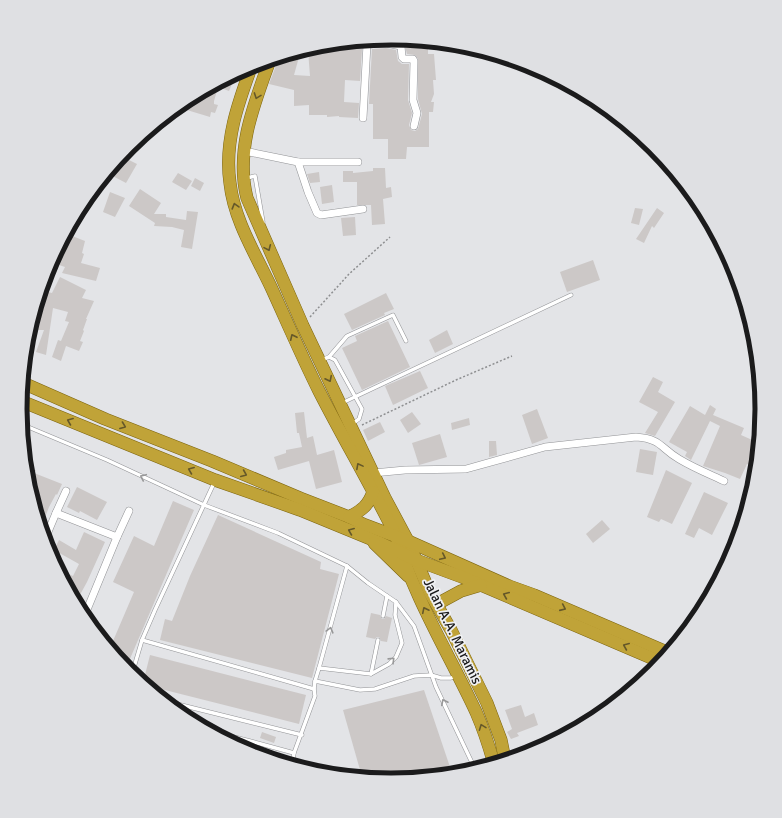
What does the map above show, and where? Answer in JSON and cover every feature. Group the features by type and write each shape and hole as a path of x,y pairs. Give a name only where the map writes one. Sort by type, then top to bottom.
{"highway":[{"path":"268,67 252,109 244,151 243,184 247,198 303,326 325,359 341,404 373,473 408,541 430,593 487,703 501,740 504,755"},
{"name":"Jalan A.A. Maramis","path":"246,76 232,130 229,157 229,176 234,205 245,233 320,392 396,536 400,552 411,578 476,712 492,759"},
{"path":"28,386 106,420 212,461 363,524 408,541 509,586 531,599 655,659"},
{"path":"27,404 215,480 300,510 368,538 416,560 481,585 531,599 663,651"},
{"path":"349,517 364,508 369,502 373,492"},
{"path":"368,538 411,578"},
{"path":"437,604 461,591 481,585"}],"street":[{"path":"400,45 402,47 403,58 414,60 413,100 417,114 414,126"},
{"path":"363,118 367,46"},
{"path":"244,151 298,162 358,162"},
{"path":"298,162 317,213 321,214 363,209"},
{"path":"373,473 405,470 466,469 545,447 647,438 656,441 679,459 724,481"},
{"path":"48,532 66,491"},
{"path":"87,609 129,511"},
{"path":"56,513 117,537"}],"lane":[{"path":"244,178 255,176 263,222"},
{"path":"341,404 571,295"},
{"path":"325,359 347,336 393,315 406,341"},
{"path":"325,359 332,357 338,363 362,409 359,419 352,427"},
{"path":"28,427 204,505 278,533 347,566 396,602 414,626 431,675 473,764"},
{"path":"134,666 142,640 155,610 215,480"},
{"path":"293,760 315,696 315,680 320,668 347,566"},
{"path":"383,616 387,596"},
{"path":"320,668 371,674 389,664 396,657 402,643 395,615 396,602"},
{"path":"142,640 314,689"},
{"path":"371,674 378,640"},
{"path":"315,680 360,690 375,689 414,676 431,675 446,678 458,675"},
{"path":"178,704 302,735"},
{"path":"236,738 294,753"}],"path":[{"path":"303,326 349,274 390,237"},
{"path":"352,427 512,356"}],"building":[{"path":"405,46 428,47 428,54 434,54 436,80 433,80 434,94 431,102 434,102 433,112 429,112 429,147 407,147 406,159 388,159 388,139 373,139 373,104 369,104 372,49 386,48 396,50 398,61 402,64 409,64 408,100 412,113 409,125 411,130 415,131 418,129 422,114 418,99 418,59 415,55 407,54"},
{"path":"362,49 360,81 345,80 344,102 359,103 358,118 309,115 309,105 294,106 294,90 269,84 277,63 299,57 294,75 310,76 308,55 334,50"},
{"path":"230,83 232,84 229,91 221,88"},
{"path":"217,90 214,104 218,105 215,113 211,112 210,117 184,109"},
{"path":"127,159 137,164 126,183 112,175"},
{"path":"373,168 385,168 386,188 391,187 392,197 383,199 385,224 372,225 371,205 357,205 357,182 343,182 343,171 353,171 353,173 373,171"},
{"path":"319,172 320,182 310,183 307,174"},
{"path":"178,173 192,181 186,190 172,182"},
{"path":"195,178 204,183 200,191 191,186"},
{"path":"332,185 334,202 322,204 320,187"},
{"path":"140,189 161,203 154,214 166,214 166,217 186,220 187,211 198,212 192,249 181,247 184,230 172,227 154,226 155,223 129,206"},
{"path":"110,192 125,198 115,217 103,212"},
{"path":"635,208 643,209 639,225 631,223"},
{"path":"657,208 664,213 654,228 652,226 644,243 636,239"},
{"path":"355,217 356,235 343,236 341,218"},
{"path":"71,236 85,241 82,253 84,254 81,263 100,268 96,281 62,273 65,267 59,265"},
{"path":"593,260 600,280 567,292 560,272"},
{"path":"60,277 86,290 82,298 94,301 86,319 84,331 80,341 83,342 79,351 66,346 61,361 52,357 58,340 61,341 69,322 65,321 68,312 53,308 46,355 36,352 44,330 38,330 41,312 48,292 52,293"},
{"path":"386,293 394,309 384,313 385,315 352,330 344,314"},
{"path":"388,321 410,367 362,390 342,348 357,341 355,336"},
{"path":"447,330 453,344 435,353 429,340"},
{"path":"420,371 428,388 393,405 385,386"},
{"path":"653,377 663,382 658,392 675,402 655,436 645,433 658,412 639,402"},
{"path":"710,405 716,409 713,415 744,428 741,435 753,440 751,462 750,465 747,464 740,479 703,466 720,426 710,421 691,460 685,456 687,452 669,442 690,406 705,415"},
{"path":"537,409 548,438 532,444 522,415"},
{"path":"304,412 307,438 313,436 317,455 334,450 342,482 316,489 309,461 278,470 274,457 286,453 286,450 302,447 299,433 297,433 295,413"},
{"path":"412,412 421,424 408,433 400,420"},
{"path":"469,418 470,425 452,430 451,423"},
{"path":"380,422 385,432 368,441 363,430"},
{"path":"440,434 447,457 419,465 412,443"},
{"path":"489,441 496,441 497,455 489,457"},
{"path":"640,449 657,452 653,475 636,472"},
{"path":"32,470 36,470 34,473 62,484 49,507 44,520"},
{"path":"666,470 692,483 672,524 661,519 659,522 647,517"},
{"path":"77,487 107,502 97,520 80,511 79,513 67,507"},
{"path":"704,492 728,503 712,535 699,528 694,538 685,534"},
{"path":"744,497 736,526 735,529 732,528"},
{"path":"173,501 194,510 129,661 112,643 134,592 113,582 134,536 154,546"},
{"path":"218,515 321,562 320,569 339,574 312,678 160,640 165,619 172,621 190,576"},
{"path":"602,520 610,529 593,543 586,534"},
{"path":"84,532 105,542 79,596 67,573 73,576 79,564 57,551 55,548 59,540 76,550"},
{"path":"371,613 380,615 382,619 386,616 392,618 387,642 381,641 379,637 375,639 366,637"},
{"path":"150,655 306,695 299,724 157,688 145,677"},
{"path":"424,690 450,767 438,770 415,772 391,773 360,771 343,710"},
{"path":"521,705 525,717 534,713 538,725 517,733 519,736 511,739 507,732 512,729 505,710"},
{"path":"262,732 276,737 274,743 260,738"}]}
